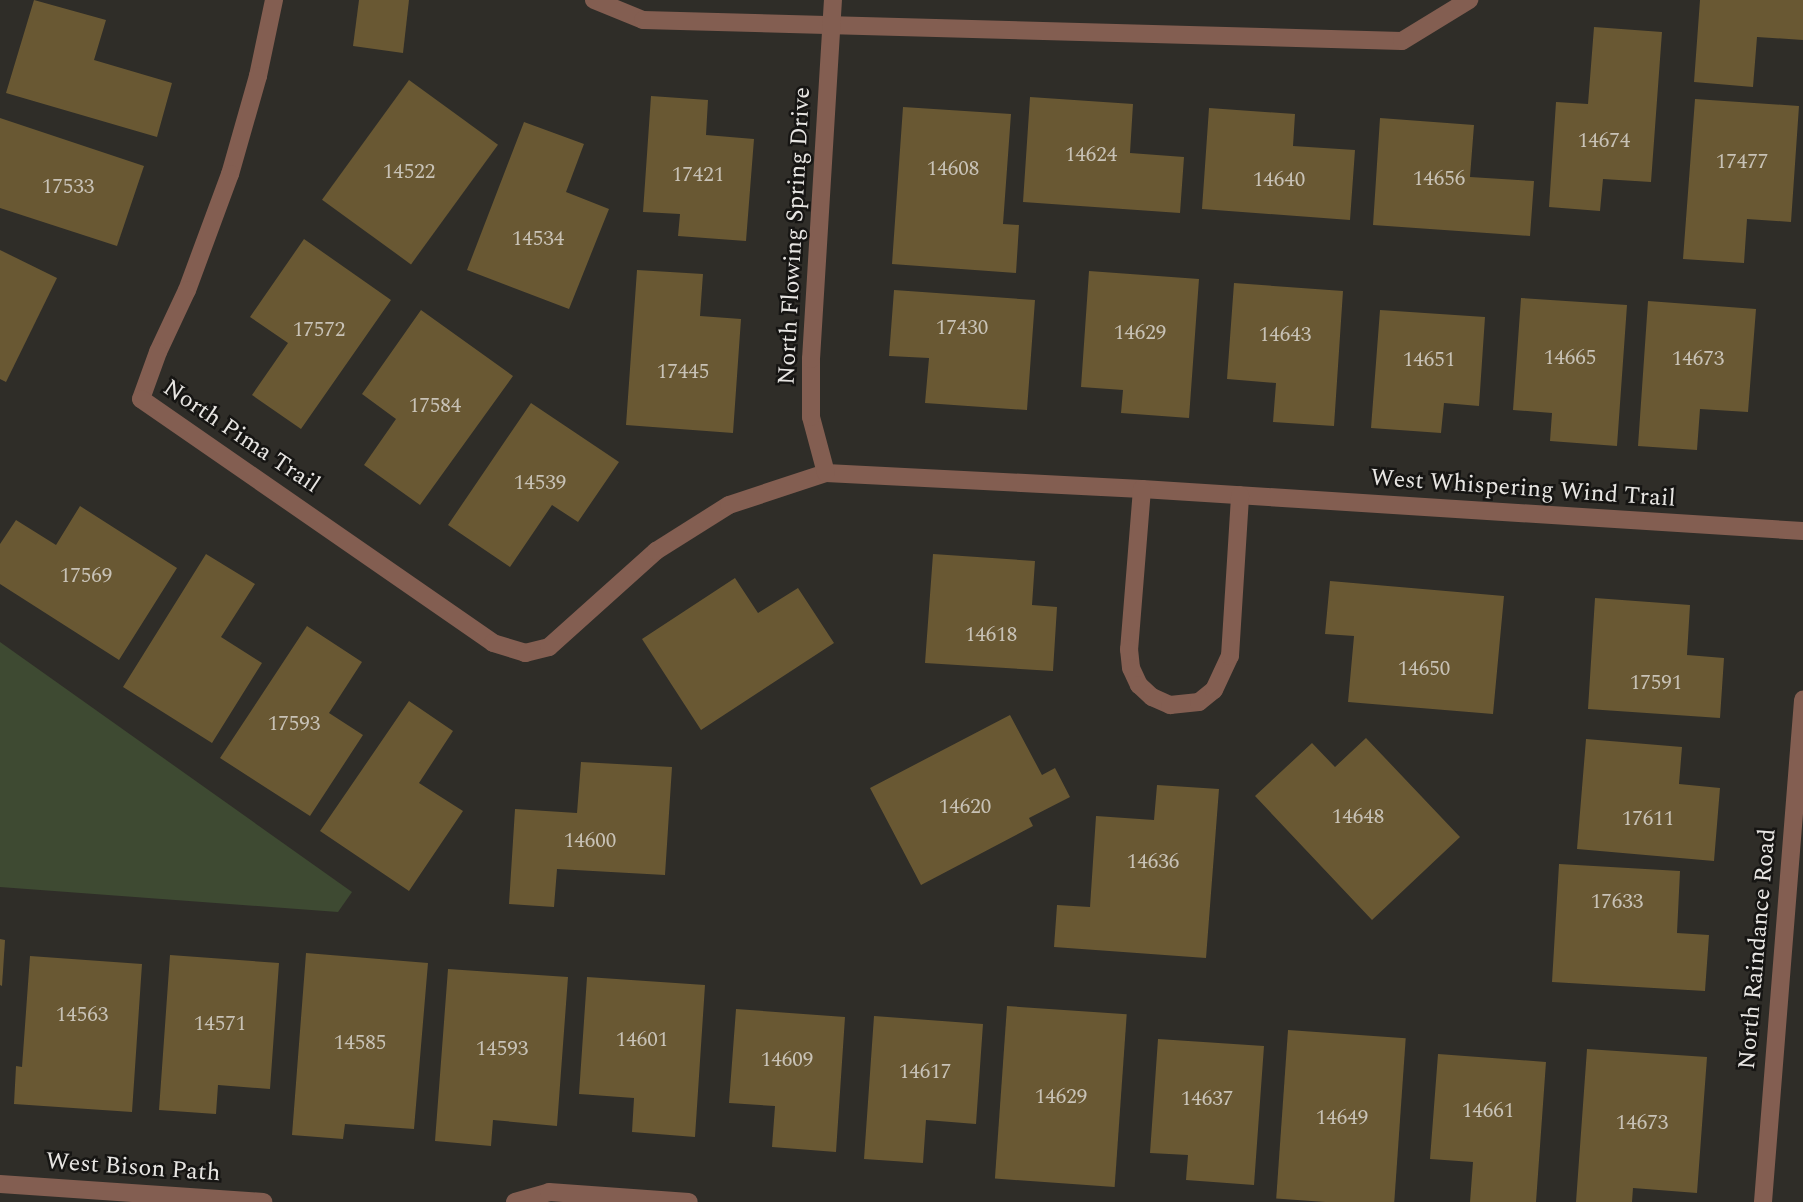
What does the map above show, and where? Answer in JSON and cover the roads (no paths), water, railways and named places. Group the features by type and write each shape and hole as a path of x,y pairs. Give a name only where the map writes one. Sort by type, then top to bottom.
{"street":[{"name":"North Pima Trail","path":"274,0 258,76 230,174 187,290 158,352 141,399 493,643 525,653"},
{"path":"594,0 643,20 1402,41 1469,0"},
{"name":"North Flowing Spring Drive","path":"826,473 811,417 811,359 833,0"},
{"name":"West Whispering Wind Trail","path":"525,653 549,647 656,551 729,505 826,473 1142,489 1803,531"},
{"path":"1142,489 1129,649 1131,668 1139,685 1152,697 1170,705 1199,702 1214,690 1230,656 1240,495"},
{"name":"North Raindance Road","path":"1763,1202 1803,700"},
{"name":"West Bison Path","path":"0,1184 262,1202"},
{"path":"515,1202 549,1192 689,1202"}]}
